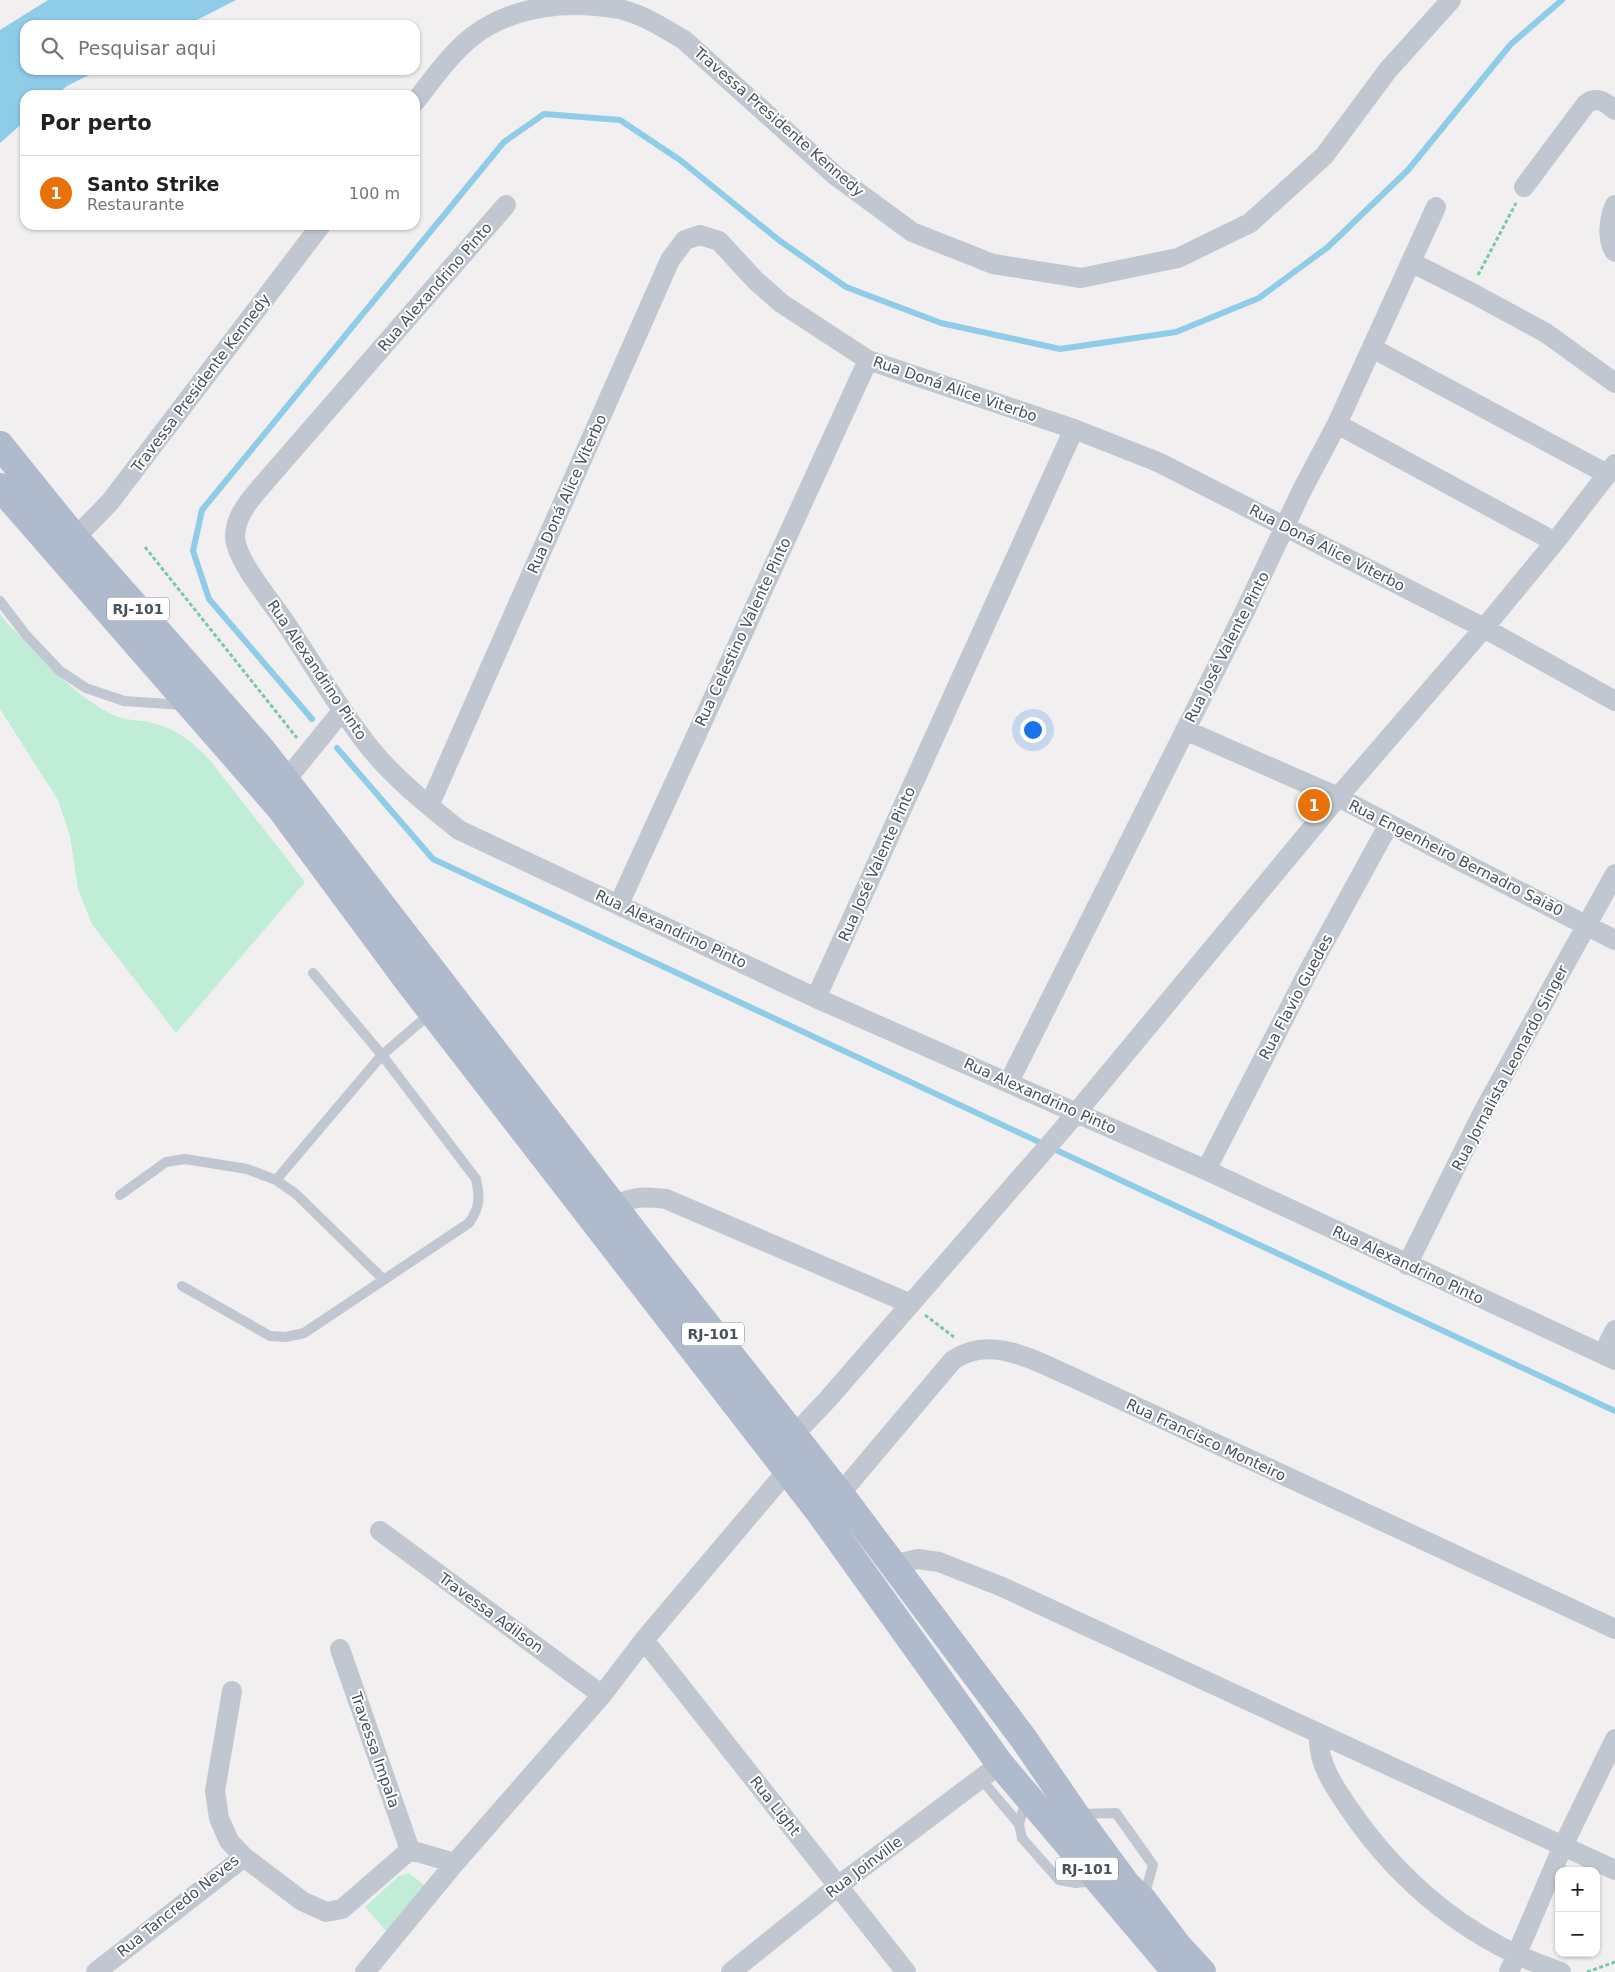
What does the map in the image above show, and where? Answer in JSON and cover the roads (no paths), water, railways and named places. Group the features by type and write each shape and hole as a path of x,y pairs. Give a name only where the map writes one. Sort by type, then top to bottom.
{"main road":[{"name":"RJ-101","path":"0,445 75,538 262,750 793,1436 840,1494 1023,1738 1075,1814 1119,1890 1176,1972"},
{"name":"RJ-101","path":"0,487 280,808 432,1012 820,1513 990,1772 1026,1796 1202,1972"}],"street":[{"name":"Travessa Presidente Kennedy","path":"420,95 436,73 473,36 507,16 543,6 585,5 620,9 655,23 684,40 836,176 912,232 993,264 1081,278 1178,258 1250,223 1324,156 1388,70 1451,0"},
{"path":"1524,187 1590,100 1604,101 1615,110"},
{"name":"Rua Alexandrino Pinto","path":"506,205 285,459 238,517 235,538 241,559 292,632 342,711 371,749 397,777 428,806 459,830 816,998 1206,1170 1407,1265 1609,1357"},
{"path":"1615,205 1610,235 1611,246 1615,252"},
{"name":"Rua José Valente Pinto","path":"1009,1082 1286,527 1302,490 1372,348 1436,207"},
{"name":"Travessa Presidente Kennedy","path":"75,538 110,502 317,230"},
{"name":"Rua Doná Alice Viterbo","path":"428,806 670,260 685,240 700,235 719,241 755,280 781,303 868,360 1074,429 1158,462 1484,628 1615,701"},
{"path":"1411,262 1546,333 1615,383"},
{"path":"793,1436 828,1399 1062,1130 1338,797 1556,542 1611,468 1372,348"},
{"name":"Rua Celestino Valente Pinto","path":"619,904 868,360"},
{"path":"1336,424 1556,542"},
{"name":"Rua José Valente Pinto","path":"816,998 1074,429"},
{"path":"286,780 342,711"},
{"name":"Rua Engenheiro Bernadro Saiā0","path":"1185,730 1338,797 1464,864 1615,940"},
{"name":"Rua Flavio Guedes","path":"1206,1170 1310,970 1389,824"},
{"name":"Rua Jornalista Leonardo Singer","path":"1407,1265 1483,1112 1615,874"},
{"path":"614,1205 632,1198 645,1196 666,1198 910,1304"},
{"path":"1609,1357 1615,1330"},
{"name":"Rua Francisco Monteiro","path":"840,1494 946,1366 962,1354 973,1350 1012,1352 1055,1370 1615,1629"},
{"path":"365,1972 455,1862 602,1695 644,1640 787,1471"},
{"name":"Travessa Adilson","path":"380,1531 602,1695"},
{"path":"892,1565 918,1559 939,1562 1000,1586 1615,1870"},
{"name":"Rua Light","path":"644,1640 906,1972"},
{"name":"Travessa Impala","path":"340,1649 410,1850"},
{"name":"Rua Tancredo Neves","path":"96,1972 244,1857 229,1841 218,1818 215,1791 232,1691"},
{"path":"1319,1734 1318,1744 1321,1758 1335,1788 1354,1817 1404,1877 1424,1895 1513,1964 1561,1972"},
{"path":"1513,1964 1563,1846 1615,1740"},
{"name":"Rua Joinville","path":"731,1972 838,1886 990,1772"},
{"path":"244,1857 302,1901 326,1912 342,1909 410,1850 455,1862"}],"lane":[{"path":"0,601 26,635 60,670 86,688 124,700 192,705"},
{"path":"182,1286 270,1336 286,1337 304,1333 469,1223 476,1212 480,1196 476,1179 382,1054 313,973"},
{"path":"276,1180 382,1054 432,1012"},
{"path":"120,1196 166,1162 185,1159 247,1169 276,1180 296,1194 384,1280"},
{"path":"990,1772 1019,1824 1022,1838 1059,1880 1119,1890"},
{"path":"1019,1824 1026,1796"}],"water":[{"path":"48,0 236,0 197,20 20,20 20,75 89,75 62,90 20,90 20,125 0,143 0,30"}],"waterway":[{"path":"312,719 209,599 193,551 202,510 504,142 544,114 620,120 680,160 780,241 846,287 941,323 1060,349 1176,332 1259,298 1328,247 1408,170 1511,44 1562,0"},
{"path":"337,748 433,859 1615,1411"}],"place":[{"name":"Santo Strike","path":"1314,805"}]}
